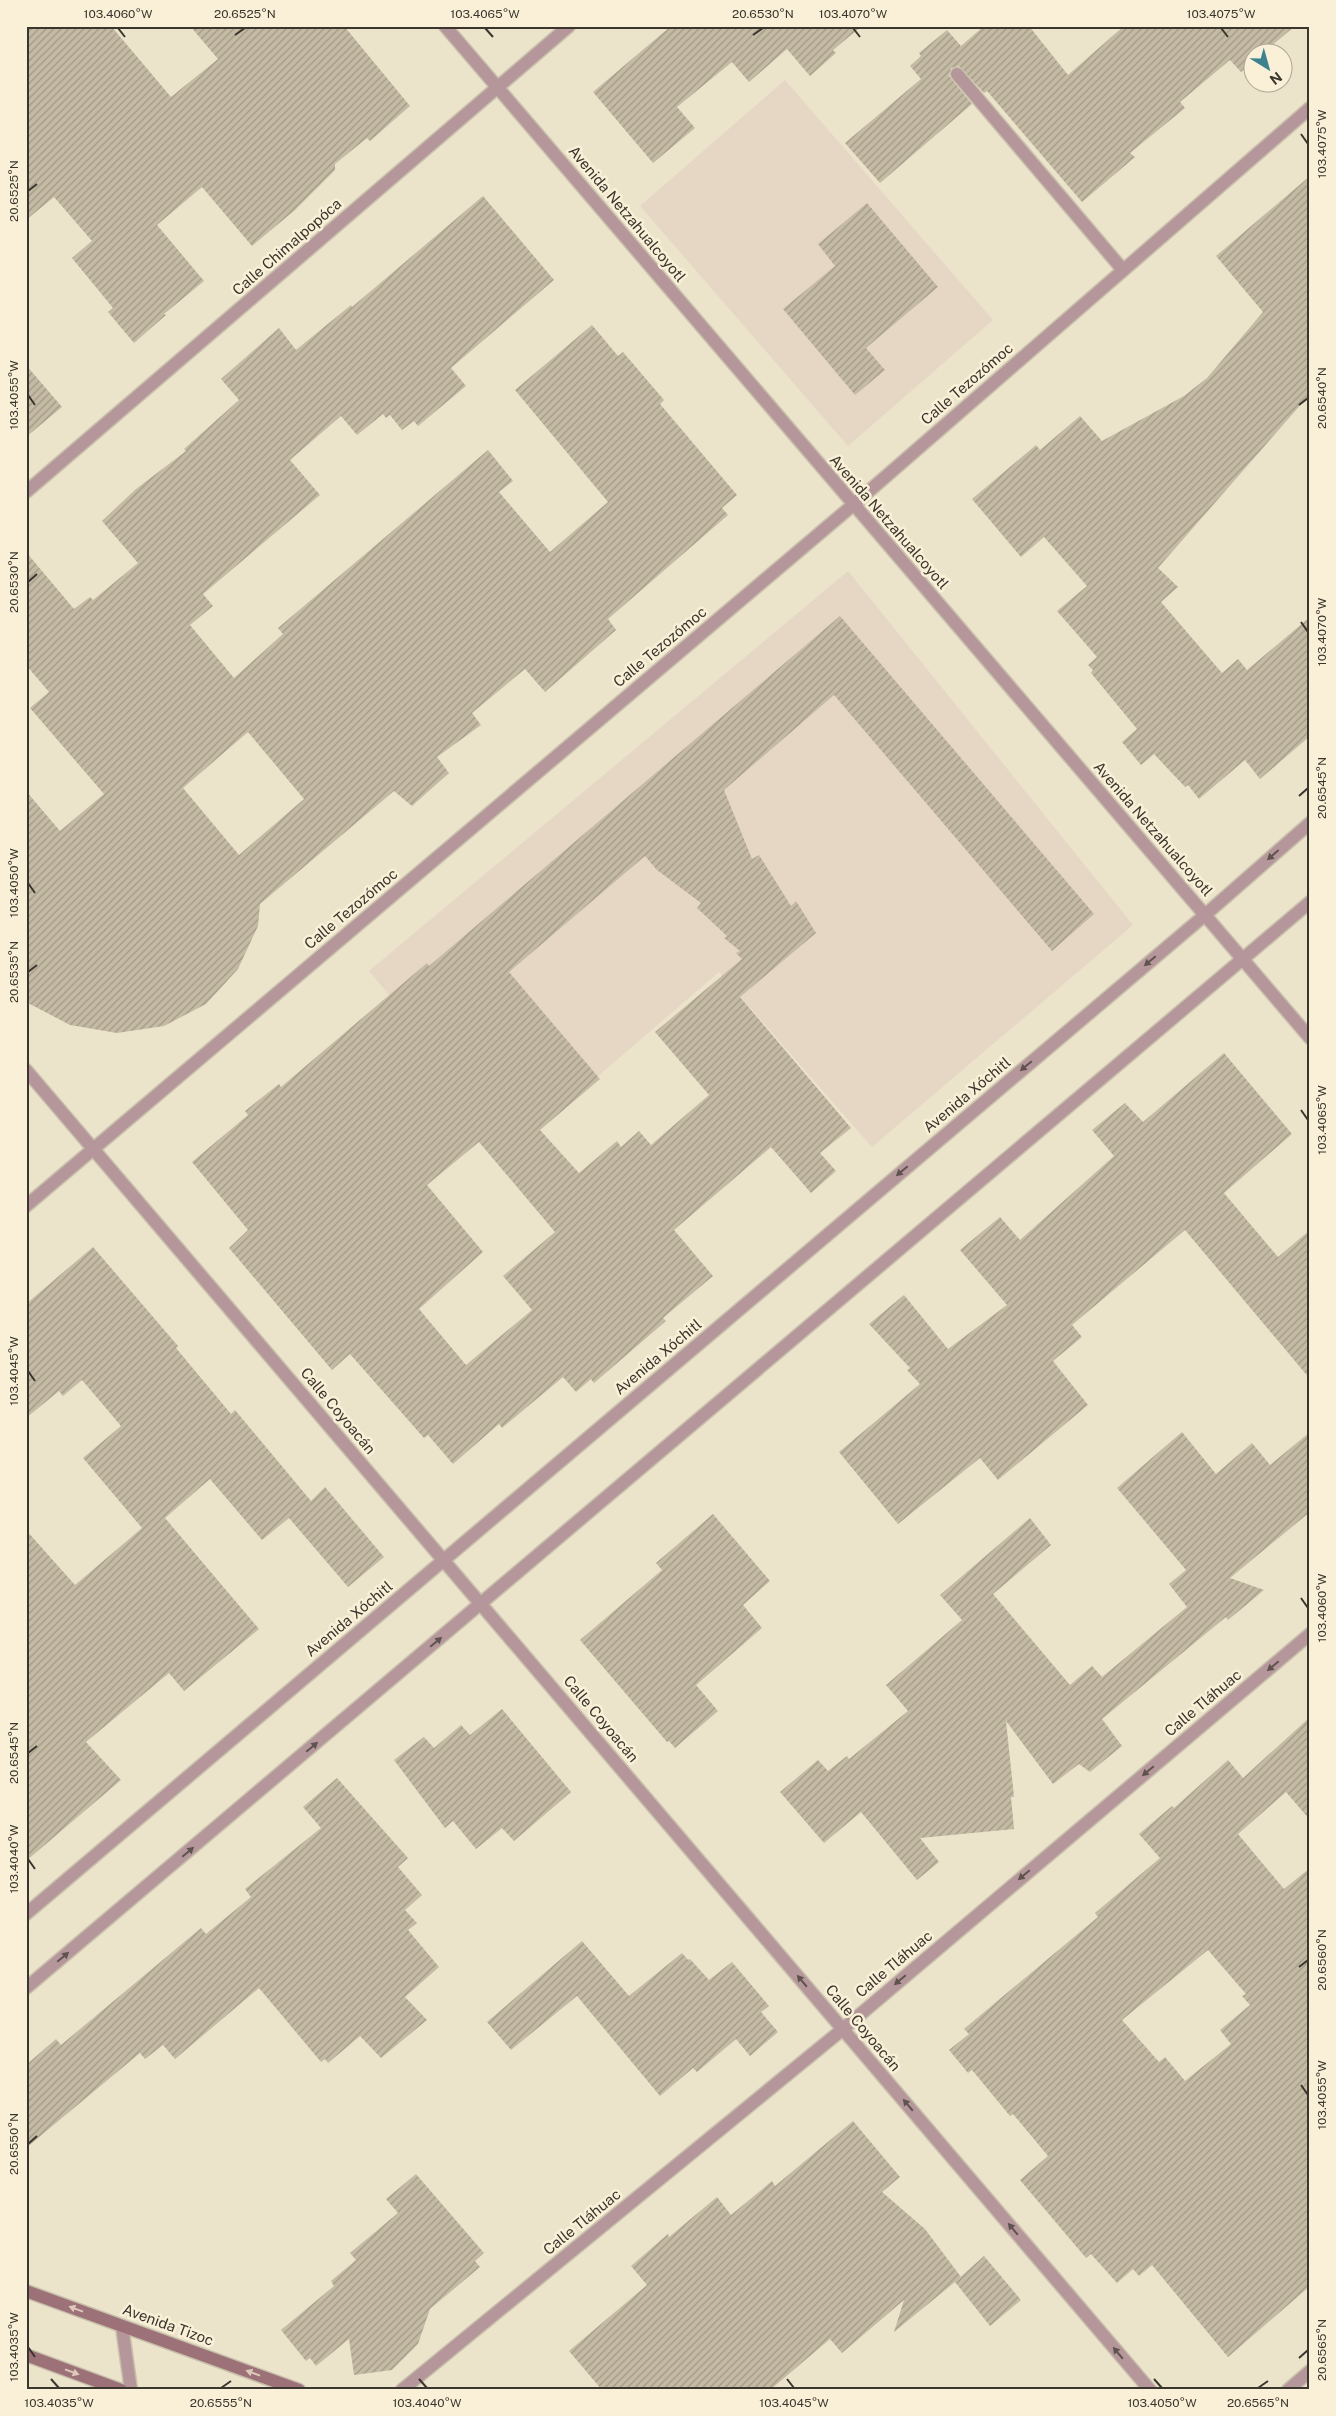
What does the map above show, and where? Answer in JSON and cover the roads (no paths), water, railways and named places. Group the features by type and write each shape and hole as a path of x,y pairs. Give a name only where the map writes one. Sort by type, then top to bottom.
{"main road":[{"name":"Avenida Tizoc","path":"26,2291 298,2390"},
{"path":"26,2354 121,2390"}],"street":[{"name":"Avenida Netzahualcoyotl","path":"445,26 1310,1038"},
{"name":"Calle Chimalpopóca","path":"26,492 569,26"},
{"path":"957,74 1123,270"},
{"name":"Calle Tezozómoc","path":"26,1206 853,505 1310,108"},
{"name":"Avenida Xóchitl","path":"26,1914 1205,915 1310,823"},
{"path":"26,1988 1310,902"},
{"name":"Calle Coyoacán","path":"26,1070 1150,2390"},
{"name":"Calle Tláhuac","path":"402,2390 843,2029 1310,1634"},
{"path":"122,2326 131,2390"},
{"path":"1288,2390 1310,2371"}]}
